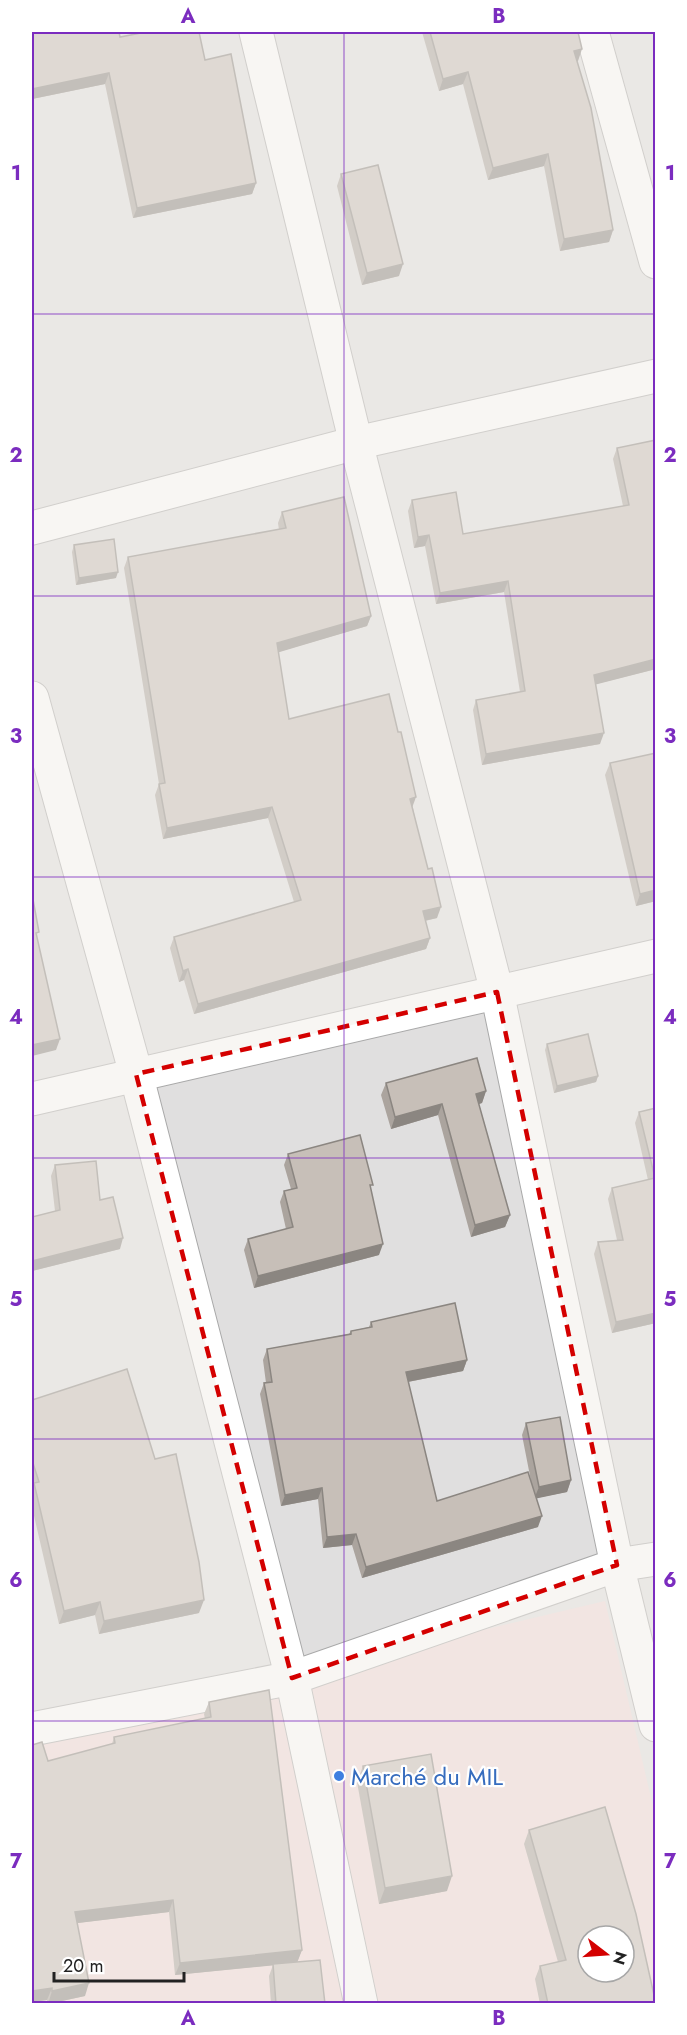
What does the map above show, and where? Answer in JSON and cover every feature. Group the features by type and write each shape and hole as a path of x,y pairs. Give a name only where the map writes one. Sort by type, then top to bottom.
{"street":[{"path":"256,32 356,443 497,992 617,1565 656,1725"},
{"path":"592,32 656,262"},
{"path":"32,528 356,443 656,376"},
{"path":"32,698 136,1074 292,1678 361,2004"},
{"path":"32,1099 656,956"},
{"path":"32,1729 292,1678 617,1565 656,1559"}],"highlighted area":[{"path":"497,992 617,1565 292,1678 136,1074"}],"shaded area":[{"path":"32,32 655,32 655,2003 32,2004"},
{"name":"Marché du MIL","path":"605,1601 655,1815 655,2003 32,2003 32,1737"}],"building":[{"path":"32,32 119,32 120,37 146,32 199,32 205,60 231,54 256,183 137,208 109,73 32,89"},
{"path":"430,32 578,32 582,49 574,51 591,108 613,230 564,239 548,154 493,168 468,72 443,79"},
{"path":"378,165 403,264 367,273 341,174"},
{"path":"656,440 656,659 594,675 604,733 486,754 476,700 525,691 508,581 440,593 429,535 418,537 412,500 456,492 463,534 629,505 617,448"},
{"path":"344,497 371,616 277,643 289,719 389,694 398,732 401,732 416,797 410,799 428,869 432,868 441,907 423,911 430,938 198,1004 188,969 183,971 174,937 301,900 272,807 167,828 159,784 165,783 128,557 286,528 282,512"},
{"path":"114,539 118,572 79,578 74,545"},
{"path":"656,753 656,890 640,894 610,763"},
{"path":"32,894 39,932 36,933 60,1039 32,1045"},
{"path":"588,1034 598,1076 557,1086 547,1044"},
{"path":"477,1058 486,1091 476,1094 510,1215 475,1225 442,1104 395,1117 386,1083"},
{"path":"656,1108 656,1313 616,1322 598,1242 623,1240 612,1188 655,1178 639,1112"},
{"path":"360,1135 373,1185 370,1185 383,1244 258,1276 248,1239 293,1227 284,1191 297,1188 288,1154"},
{"path":"96,1161 100,1200 113,1197 123,1238 32,1261 32,1217 60,1210 55,1165"},
{"path":"455,1303 467,1360 406,1372 437,1501 528,1472 542,1516 366,1567 356,1534 327,1537 322,1488 285,1495 264,1383 272,1382 267,1349 351,1334 351,1331 372,1327 371,1322"},
{"path":"127,1369 155,1459 176,1454 199,1562 204,1600 104,1621 100,1602 64,1611 34,1483 39,1482 32,1460 32,1400"},
{"path":"560,1417 571,1480 539,1487 526,1423"},
{"path":"269,1690 302,1950 180,1963 173,1900 75,1912 89,1983 52,1991 52,1988 32,1991 32,1745 42,1742 48,1761 115,1743 114,1737 211,1717 209,1702"},
{"path":"431,1754 452,1876 385,1888 363,1766"},
{"path":"605,1807 636,1914 656,2004 548,2004 540,1966 566,1960 529,1830"},
{"path":"320,1960 325,2004 276,2004 273,1964"}],"place":[{"name":"Marché du MIL","path":"339,1776"}]}
